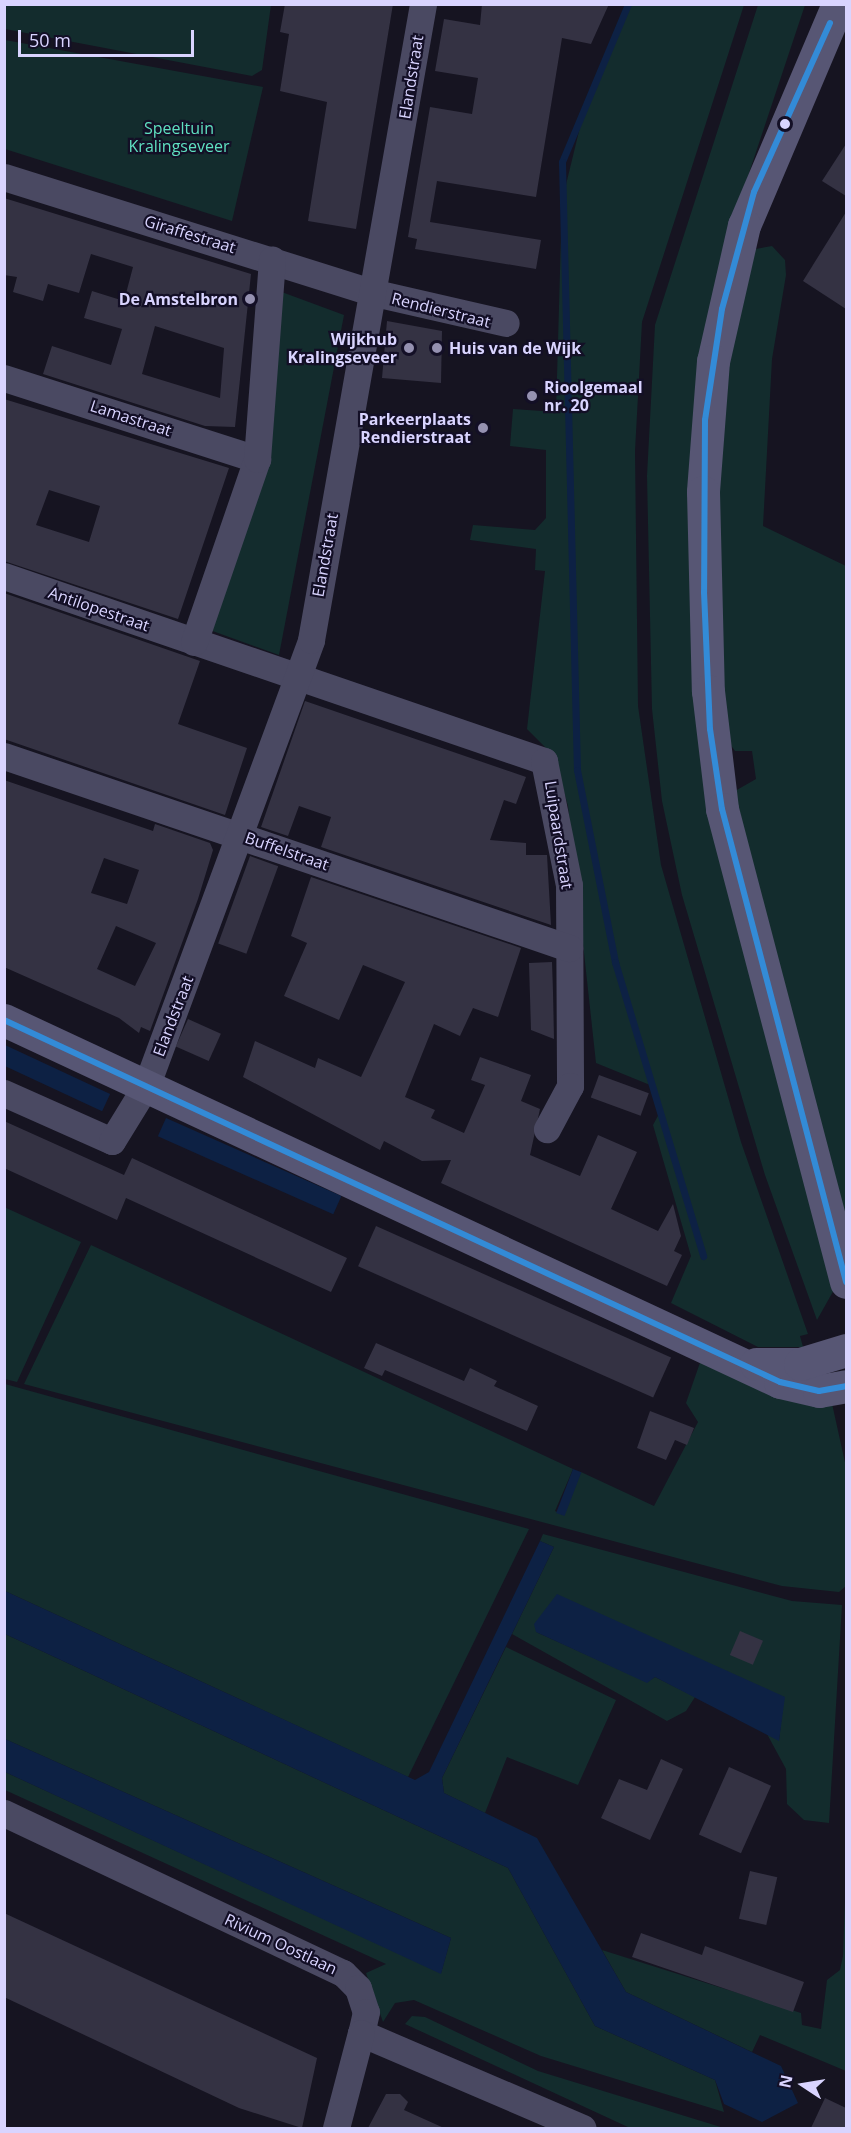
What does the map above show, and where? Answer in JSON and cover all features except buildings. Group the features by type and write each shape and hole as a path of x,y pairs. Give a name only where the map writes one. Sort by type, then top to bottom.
{"street":[{"name":"Elandstraat","path":"4,1093 111,1141 147,1084 242,836 311,640 375,293 423,4"},
{"path":"831,11 754,192 722,309 705,420 704,592 710,729 722,809 846,1282"},
{"name":"Giraffestraat","path":"4,177 375,293"},
{"path":"194,642 257,459 272,260"},
{"name":"Rendierstraat","path":"375,293 506,323"},
{"name":"Lamastraat","path":"4,378 257,459"},
{"name":"Antilopestraat","path":"4,576 194,642 298,674"},
{"name":"Luipaardstraat","path":"298,674 544,761 569,885 570,1086 547,1130"},
{"name":"Buffelstraat","path":"4,756 568,948"},
{"path":"4,1020 147,1084 745,1363 808,1390 846,1386"},
{"path":"745,1363 800,1364 846,1350"},
{"name":"Rivium Oostlaan","path":"4,1813 343,1973 358,1988 366,2012 336,2128"},
{"path":"361,2033 583,2128"}],"green space":[{"path":"4,5 271,5 262,70 252,76 5,29"},
{"path":"627,5 744,5 642,322 635,451 638,706 661,865 741,1142 808,1334 800,1336 803,1347 758,1347 671,1303 691,1256 653,1125 660,1112 655,1087 596,1063 568,806 554,756 527,729 545,571 535,570 536,549 470,540 473,525 535,530 546,518 546,450 510,446 513,409 556,412 562,201 581,123"},
{"path":"758,5 805,5 741,197 696,686 835,1288 817,1320 765,1175 682,895 662,801 652,709 647,476 655,325"},
{"name":"Speeltuin Kralingseveer","path":"5,40 263,87 232,221 5,149"},
{"path":"772,246 785,260 786,275 772,359 763,526 846,566 846,1229 787,1019 735,791 756,779 752,751 735,751 727,740 717,664 719,409 750,250"},
{"path":"279,291 344,315 279,655 207,629"},
{"path":"4,1207 81,1242 17,1382 5,1379"},
{"path":"91,1245 573,1469 555,1511 563,1515 581,1472 654,1506 698,1422 686,1403 703,1354 831,1399 846,1467 846,1586 839,1592 782,1586 24,1384"},
{"path":"5,1384 529,1529 408,1777 5,1591"},
{"path":"543,1534 792,1601 842,1605 829,1823 804,1820 787,1804 786,1769 767,1734 779,1740 784,1697 536,1632 647,1682 655,1677 695,1697 686,1711 667,1721 512,1634 554,1547 540,1541"},
{"path":"5,1634 508,1868 595,2026 715,2080 724,2112 541,2056 414,2000 395,2003 383,2022 366,1973 386,1964 5,1790 5,1772 441,1973 451,1938 5,1739"},
{"path":"506,1647 616,1700 578,1785 507,1757 485,1813 444,1793 442,1778"},
{"path":"846,1872 846,2071 760,2035 752,2052 626,1992 602,1950 801,2013 802,2025 821,2029 827,1980 840,1970 843,1956"},
{"path":"412,2016 425,2017 538,2071 724,2128 630,2128 405,2024"}],"water":[{"path":"5,1045 110,1094 102,1111 4,1065"},
{"path":"166,1118 341,1196 333,1214 158,1136"},
{"path":"573,1469 581,1472 565,1516 556,1513"},
{"path":"540,1541 554,1547 442,1778 444,1793 537,1838 626,1992 781,2066 798,2103 762,2122 724,2104 715,2080 595,2026 508,1868 5,1634 5,1591 415,1780 429,1772"},
{"path":"557,1594 785,1697 779,1741 655,1677 647,1683 536,1632 534,1624"},
{"path":"5,1739 451,1938 441,1974 5,1772"}],"waterway":[{"path":"628,4 562,162 577,770 615,962 703,1256"}],"transit line":[{"path":"830,23 754,192 722,309 705,420 704,592 710,729 722,809 846,1282"},
{"path":"4,1020 780,1382 819,1391 846,1386"}],"place":[{"name":"De Amstelbron","path":"250,299"},
{"name":"Wijkhub Kralingseveer","path":"409,348"},
{"name":"Huis van de Wijk","path":"437,348"},
{"name":"Rioolgemaal nr. 20","path":"532,396"},
{"name":"Parkeerplaats Rendierstraat","path":"483,428"}]}
